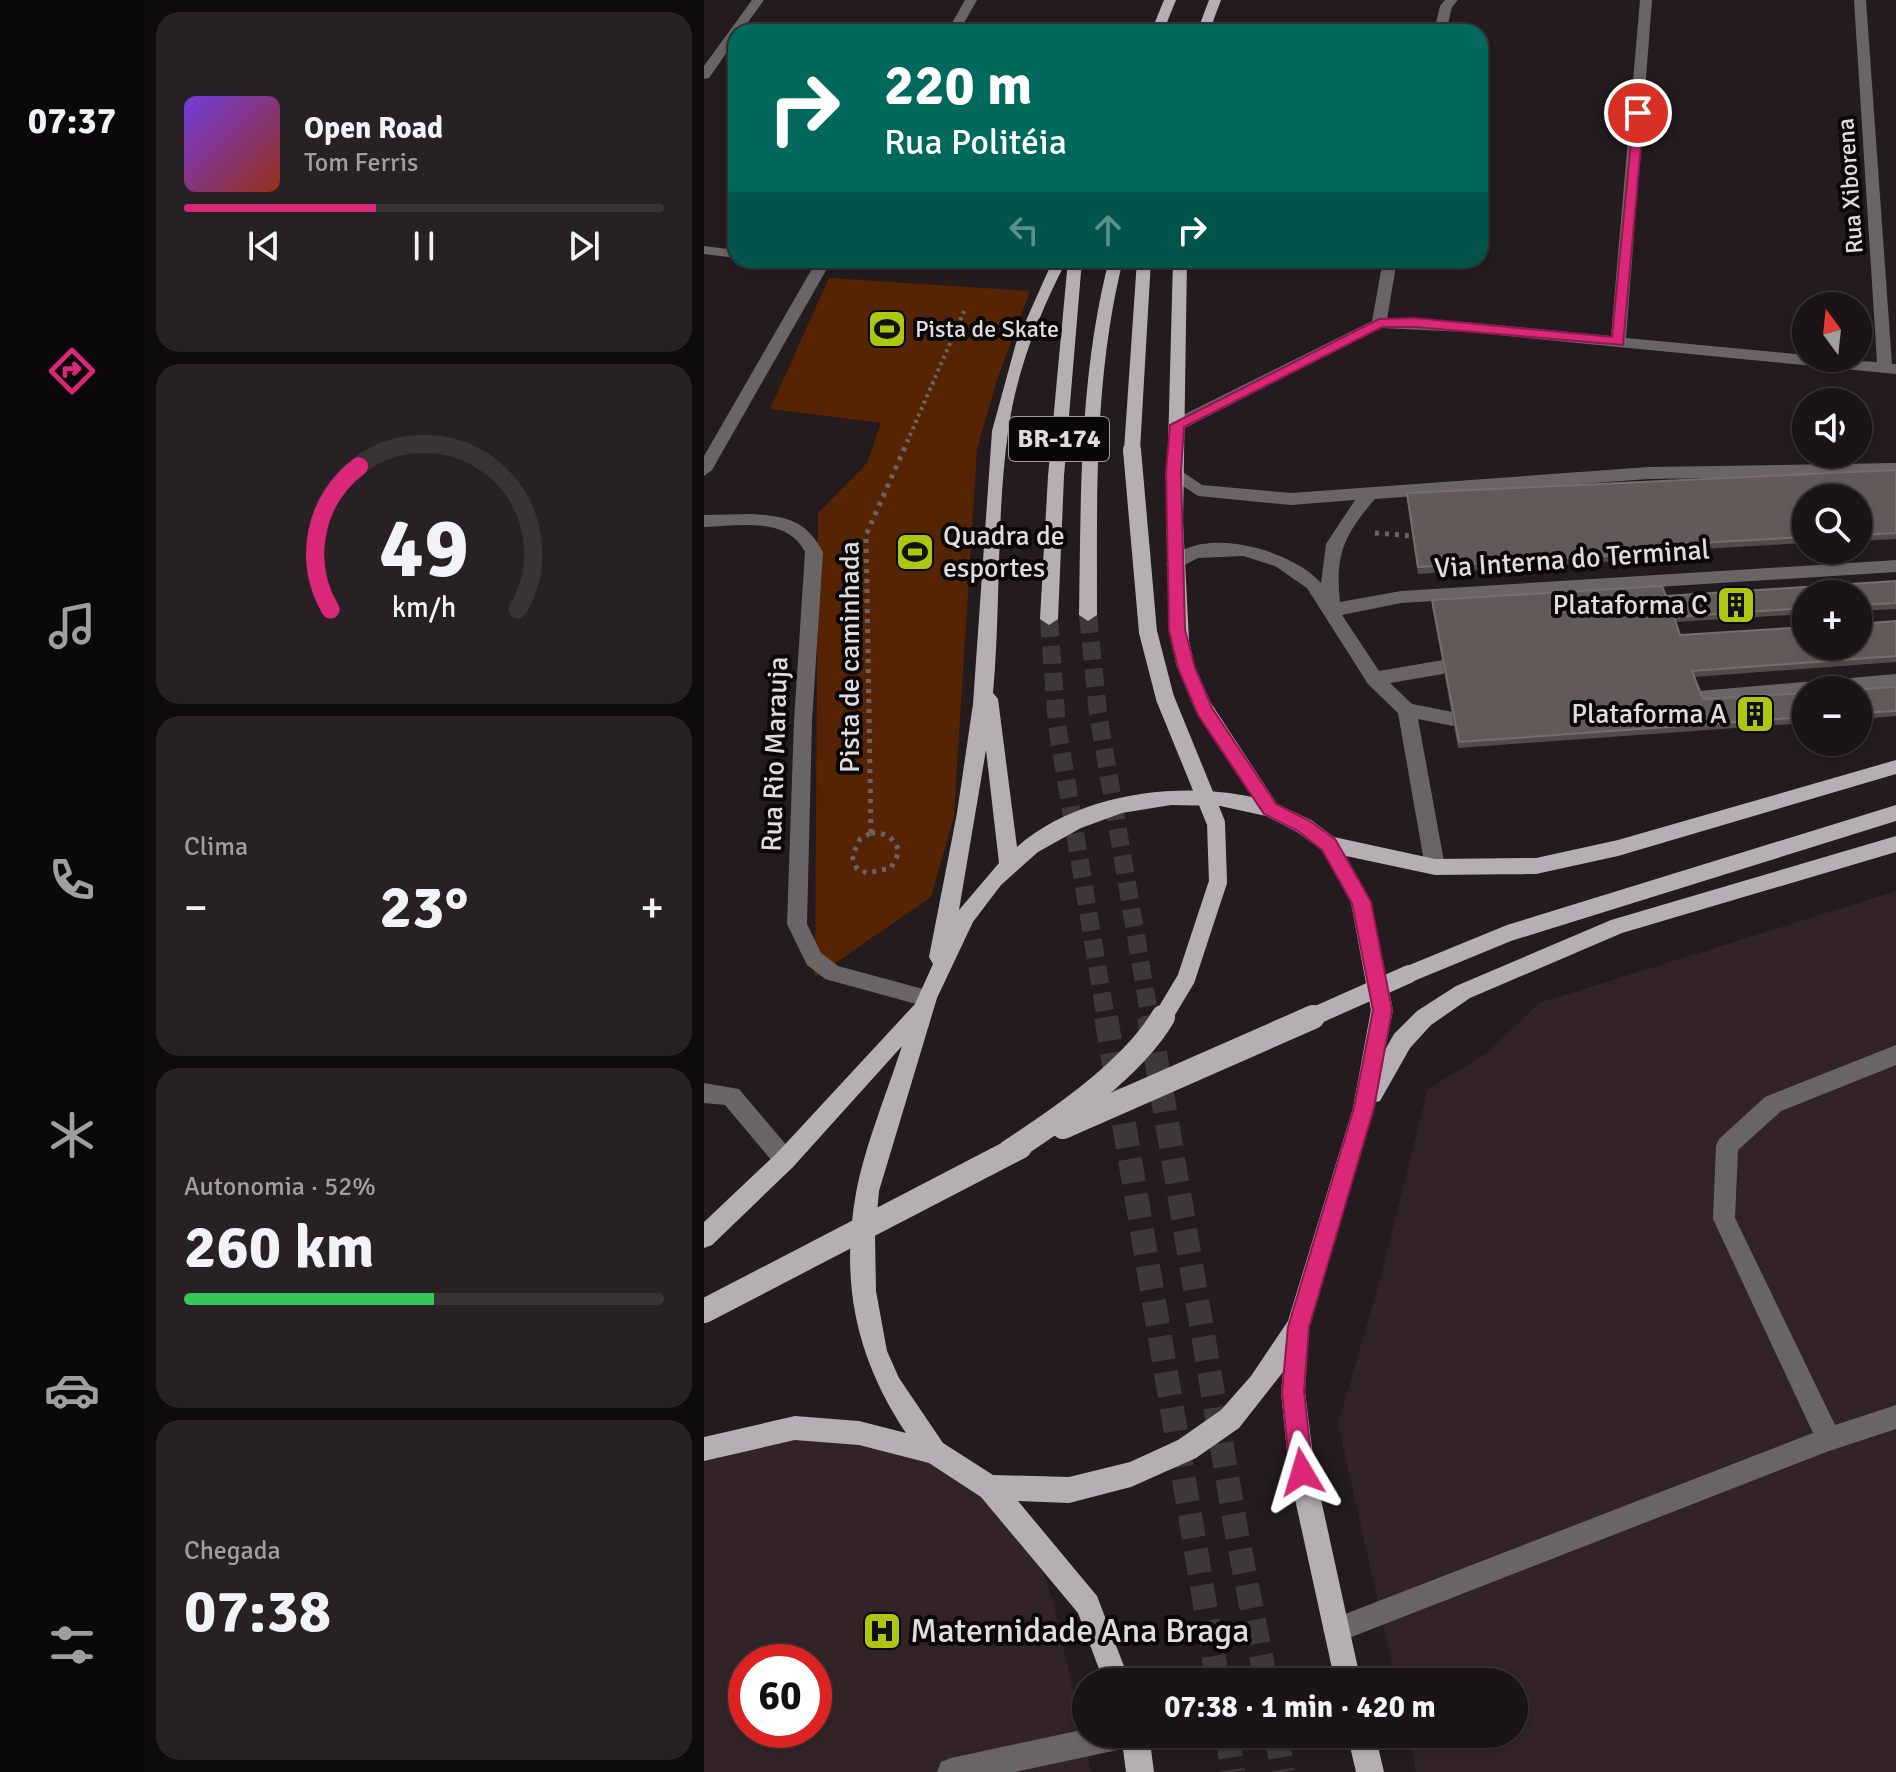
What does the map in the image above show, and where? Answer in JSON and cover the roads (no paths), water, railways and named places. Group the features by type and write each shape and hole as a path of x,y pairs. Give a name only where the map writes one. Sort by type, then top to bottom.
{"main road":[{"path":"1160,24 1170,0"},
{"path":"1206,24 1215,0"},
{"path":"934,1452 890,1387 875,1351 864,1291 863,1235 868,1191 928,999 957,856 985,672 992,514 1000,429 1009,390 1036,312 1056,268"},
{"name":"BR-174","path":"1049,619 1056,476 1074,268"},
{"name":"BR-174","path":"1088,615 1091,420 1108,290 1114,268"},
{"path":"1010,1151 1071,1112 1153,1034 1186,979 1218,882 1216,823 1165,698 1148,632 1132,450 1143,268"},
{"path":"1180,268 1181,365 1174,472 1177,630 1187,668 1204,710 1270,809"},
{"path":"985,672 1009,864"},
{"path":"704,1237 785,1160 928,999 965,917 1009,864 1031,846 1074,822 1121,805 1171,797 1220,798 1270,809 1304,826 1329,844 1435,867 1536,866 1618,848 1896,767"},
{"path":"704,1311 1010,1151 1409,974 1507,934 1896,813"},
{"path":"1329,844 1361,902 1382,1010 1364,1108 1298,1327 1293,1392 1302,1472 1345,1668"},
{"path":"1364,1108 1402,1041 1424,1018 1463,992 1618,926 1896,844"},
{"path":"990,1488 1069,1490 1131,1474 1187,1449 1230,1419 1260,1385 1298,1327"},
{"path":"704,1449 795,1428 859,1433 934,1452 990,1488 1088,1605 1112,1668"},
{"path":"1137,1748 1140,1772"},
{"path":"1364,1748 1370,1772"}],"street":[{"path":"741,24 758,0"},
{"path":"958,24 971,0"},
{"path":"1442,24 1446,6 1452,0"},
{"path":"1618,342 1646,0"},
{"name":"Rua Xiborena","path":"1860,0 1890,369"},
{"path":"704,75 728,42"},
{"path":"704,250 728,253"},
{"path":"704,470 821,268"},
{"path":"1379,323 1389,268"},
{"path":"1177,425 1379,323 1415,322 1890,369"},
{"path":"1174,472 1198,490 1291,499 1649,473 1896,469"},
{"path":"1332,610 1327,570 1339,530 1370,494"},
{"name":"Rua Rio Marauja","path":"704,521 792,525 810,537 814,552 803,721 797,924 814,959 832,973 928,999"},
{"path":"1175,564 1195,552 1244,550 1281,562 1313,584 1374,679 1407,710 1453,719"},
{"name":"Via Interna do Terminal","path":"1332,610 1401,597 1896,566"},
{"path":"1374,679 1443,667"},
{"path":"1698,698 1896,681"},
{"path":"1407,710 1435,867"},
{"path":"1829,1439 1724,1219 1727,1146 1773,1104 1896,1055"},
{"path":"704,1093 731,1096 785,1160"},
{"path":"1336,1630 1829,1439 1896,1417"},
{"path":"951,1772 1072,1746"}],"tunnel":[{"path":"1088,615 1098,713 1150,1019"},
{"path":"1049,619 1057,725 1106,1019"},
{"path":"1106,1017 1216,1668"},
{"path":"1149,1017 1236,1529 1263,1668"},
{"path":"1229,1748 1233,1772"},
{"path":"1279,1748 1283,1772"}],"place":[{"name":"Pista de Skate","path":"887,329"},
{"name":"Quadra de esportes","path":"915,552"},
{"name":"Plataforma C","path":"1736,605"},
{"name":"Plataforma A","path":"1755,714"},
{"name":"Maternidade Ana Braga","path":"882,1631"}]}
